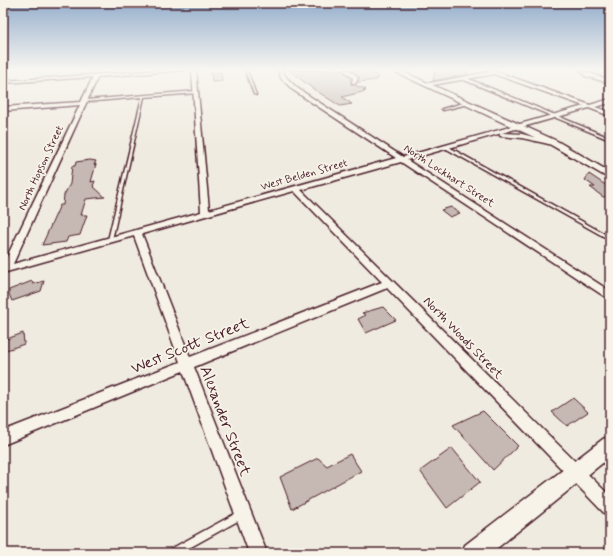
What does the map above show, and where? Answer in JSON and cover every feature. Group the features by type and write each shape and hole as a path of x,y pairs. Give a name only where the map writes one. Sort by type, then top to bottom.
{"street":[{"name":"North Hopson Street","path":"4,269 87,96"},
{"path":"196,96 206,214"},
{"name":"North Lockhart Street","path":"306,96 610,296"},
{"path":"451,96 554,143 610,176"},
{"path":"558,96 610,114"},
{"name":"West Belden Street","path":"4,269 610,101"},
{"path":"3,109 84,102"},
{"path":"488,135 522,136 554,143"},
{"name":"North Woods Street","path":"296,189 610,508"},
{"name":"Alexander Street","path":"137,233 258,553"},
{"name":"West Scott Street","path":"3,438 389,283"},
{"path":"473,553 610,445"}],"lane":[{"path":"84,102 154,96"},
{"path":"506,96 610,139"},
{"path":"110,240 143,97"},
{"path":"443,109 467,103"},
{"path":"446,147 610,239"},
{"path":"172,553 243,514"}],"building":[{"path":"324,96 346,96 342,97 352,104 340,106"},
{"path":"90,160 96,161 91,182 95,181 93,186 105,197 86,199 81,215 87,215 80,235 68,237 66,242 42,245 60,205 63,205 64,195 70,184 72,166 75,166 76,162"},
{"path":"589,174 610,188 610,196 603,197 590,187 595,187 585,180"},
{"path":"451,207 460,213 450,217 441,210"},
{"path":"32,281 33,284 44,281 41,291 12,301 9,290"},
{"path":"383,307 396,320 366,333 358,319 366,315 362,313"},
{"path":"23,333 24,344 4,351 4,340"},
{"path":"573,398 588,412 567,426 552,412"},
{"path":"483,411 518,446 493,470 453,425"},
{"path":"452,448 480,482 447,508 420,471"},
{"path":"350,454 361,471 292,509 280,477 318,458 327,466"}]}
